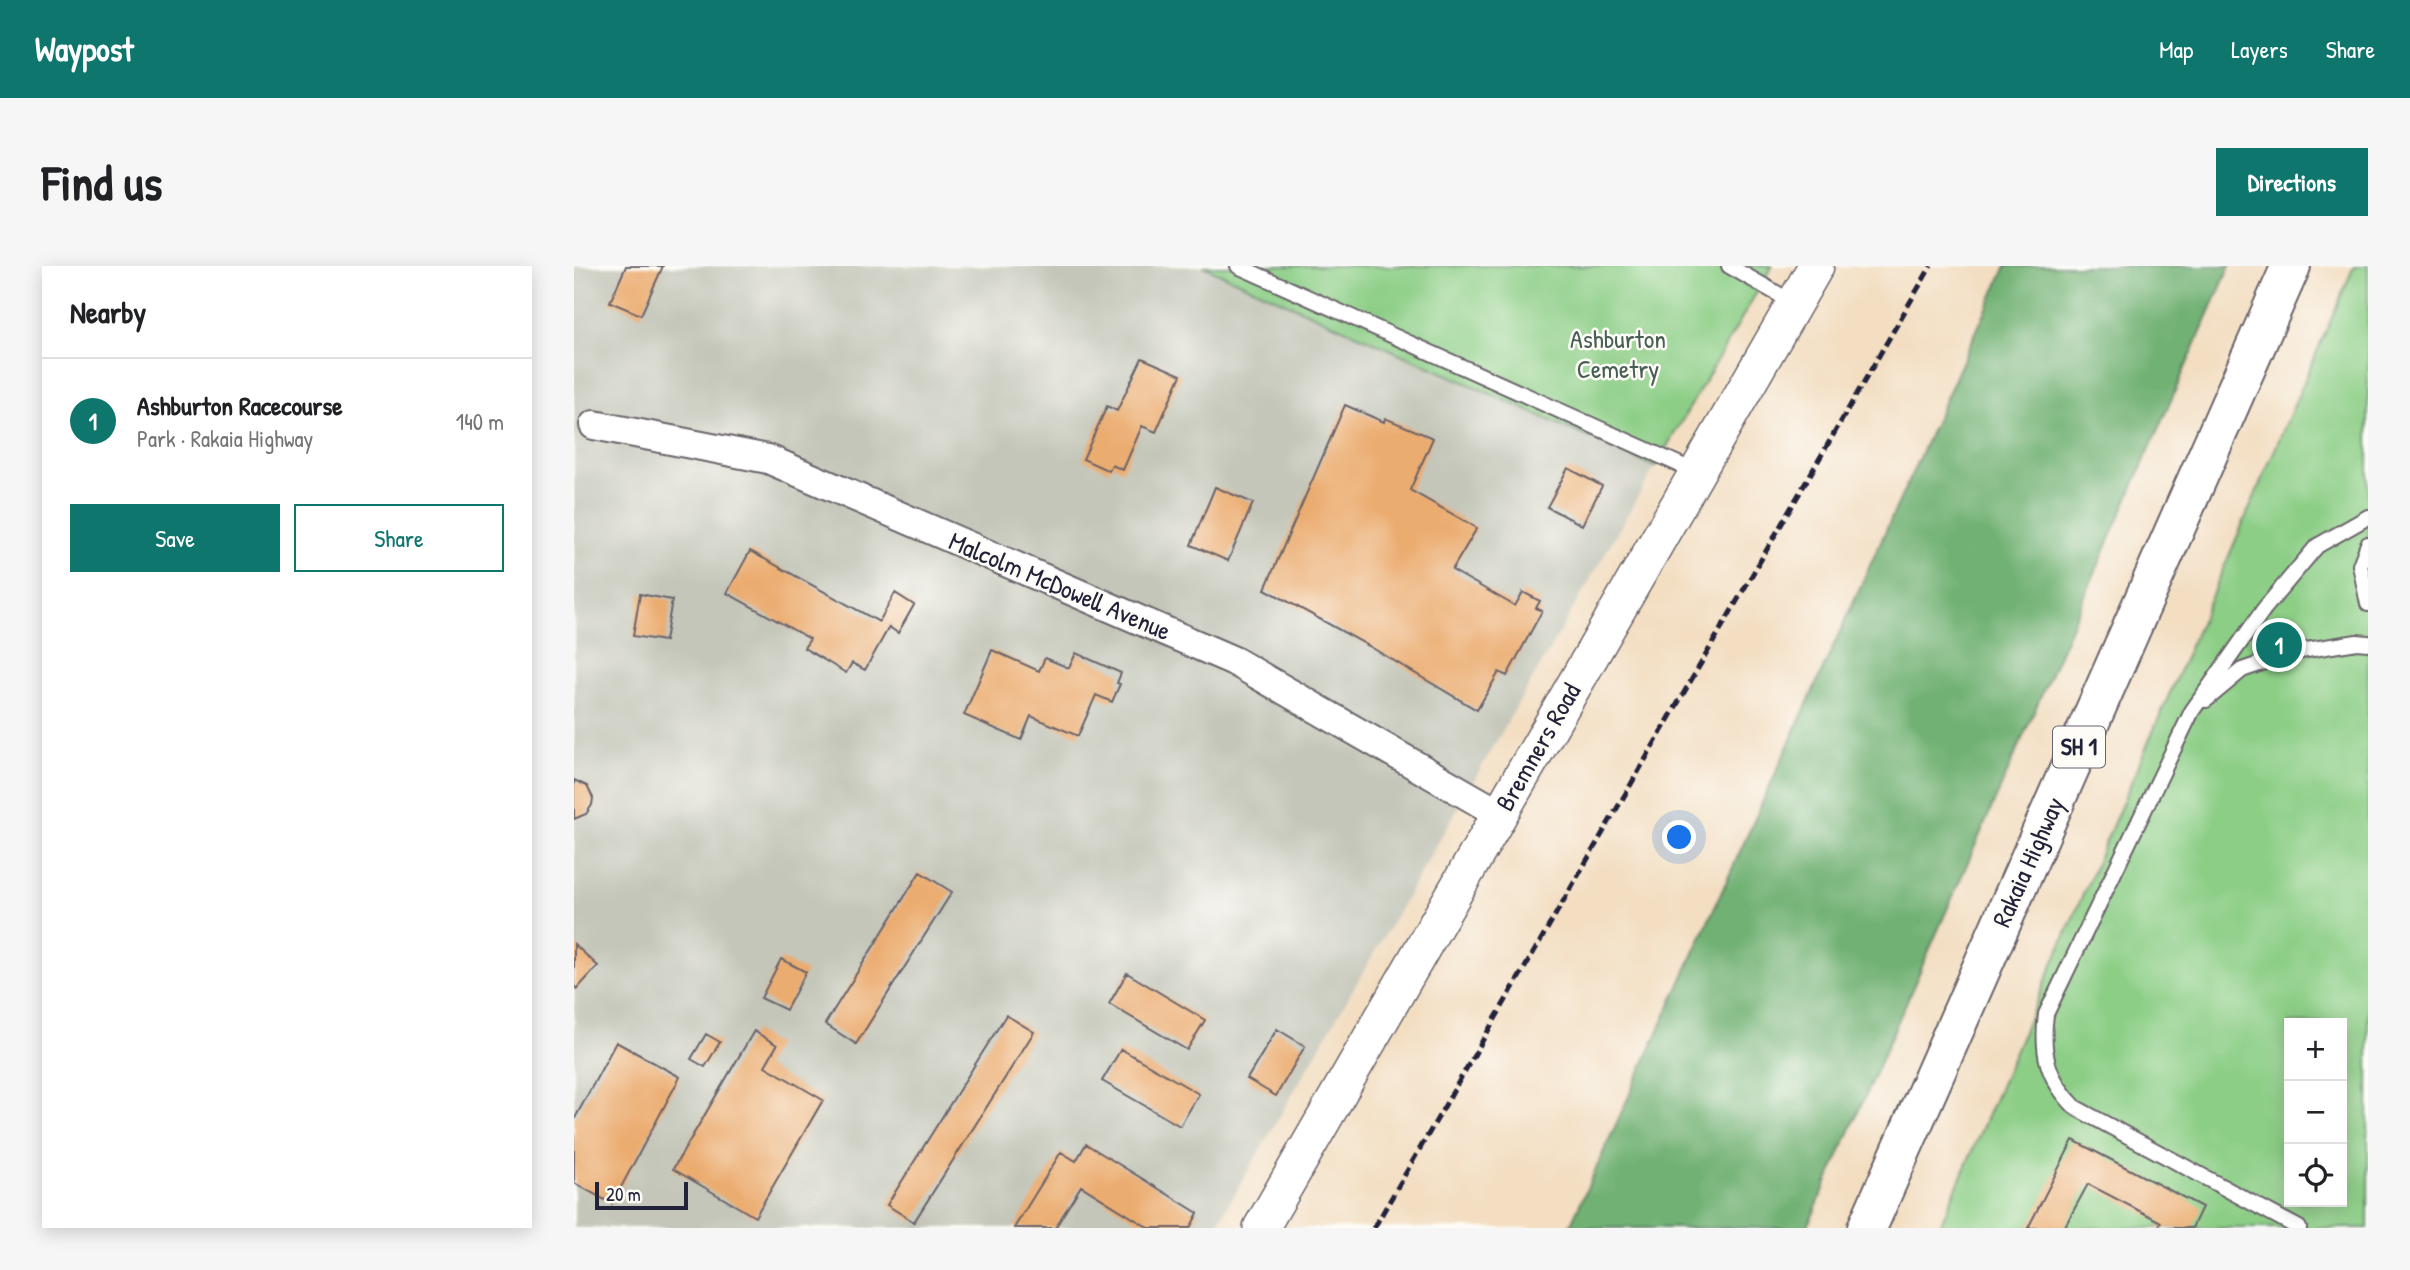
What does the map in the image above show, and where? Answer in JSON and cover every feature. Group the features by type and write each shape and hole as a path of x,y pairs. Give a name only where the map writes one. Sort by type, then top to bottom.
{"highway":[{"name":"Rakaia Highway","path":"1867,1228 2291,266"}],"street":[{"name":"Bremners Road","path":"1261,1228 1816,266"},
{"name":"Malcolm McDowell Avenue","path":"594,425 768,459 1234,661 1500,814"}],"lane":[{"path":"1238,266 1696,472"},
{"path":"1730,266 1794,303"},
{"path":"2299,1228 2076,1108 2053,1080 2046,1060 2043,1038 2046,1014 2192,711 2264,609 2317,546 2368,517"},
{"path":"2368,544 2360,565 2368,604"},
{"path":"2192,711 2242,670 2294,652 2357,642 2368,643"}],"shaded area":[{"path":"574,266 1203,266 1655,467 1215,1228 574,1228"}],"green space":[{"name":"Ashburton Cemetry","path":"1203,266 1772,266 1655,467"},
{"path":"2006,266 2230,266 1807,1228 1569,1228"},
{"path":"2354,266 2368,266 2368,1228 1939,1228"}],"building":[{"path":"626,266 663,266 641,315 610,302"},
{"path":"1142,358 1181,375 1156,432 1142,426 1123,470 1112,465 1109,471 1083,459 1107,406 1117,411"},
{"path":"1345,405 1384,422 1385,418 1433,438 1410,490 1477,528 1452,570 1515,606 1523,592 1540,601 1536,608 1542,611 1507,676 1499,672 1477,710 1265,589"},
{"path":"1568,468 1602,486 1582,525 1547,507"},
{"path":"1215,487 1253,503 1228,561 1191,545"},
{"path":"750,551 879,622 895,593 914,605 898,633 889,627 865,670 852,663 846,673 804,648 810,639 727,593"},
{"path":"640,594 672,600 665,641 633,636"},
{"path":"992,650 1039,671 1045,658 1069,668 1076,653 1121,673 1117,683 1120,684 1112,702 1096,695 1078,736 1031,716 1021,740 964,715"},
{"path":"574,780 587,786 593,798 586,814 574,819"},
{"path":"920,872 952,892 856,1044 825,1024"},
{"path":"574,944 598,966 577,989 574,986"},
{"path":"781,959 806,972 786,1010 761,998"},
{"path":"1127,973 1205,1020 1187,1050 1109,1004"},
{"path":"1006,1015 1034,1032 914,1222 887,1205"},
{"path":"1277,1029 1305,1046 1276,1096 1247,1079"},
{"path":"754,1031 777,1045 765,1066 823,1100 755,1217 673,1169"},
{"path":"706,1034 720,1042 705,1067 691,1059"},
{"path":"616,1042 680,1077 612,1204 574,1183 574,1120"},
{"path":"1121,1049 1199,1094 1180,1126 1102,1081"},
{"path":"2073,1140 2202,1207 2192,1228 2158,1228 2161,1222 2088,1184 2064,1228 2028,1228"},
{"path":"1086,1144 1198,1213 1190,1228 1149,1228 1081,1186 1055,1228 1014,1228 1061,1152 1076,1161"}],"railway":[{"path":"1374,1228 1931,266"}],"place":[{"name":"Ashburton Racecourse","path":"2279,645"}]}
